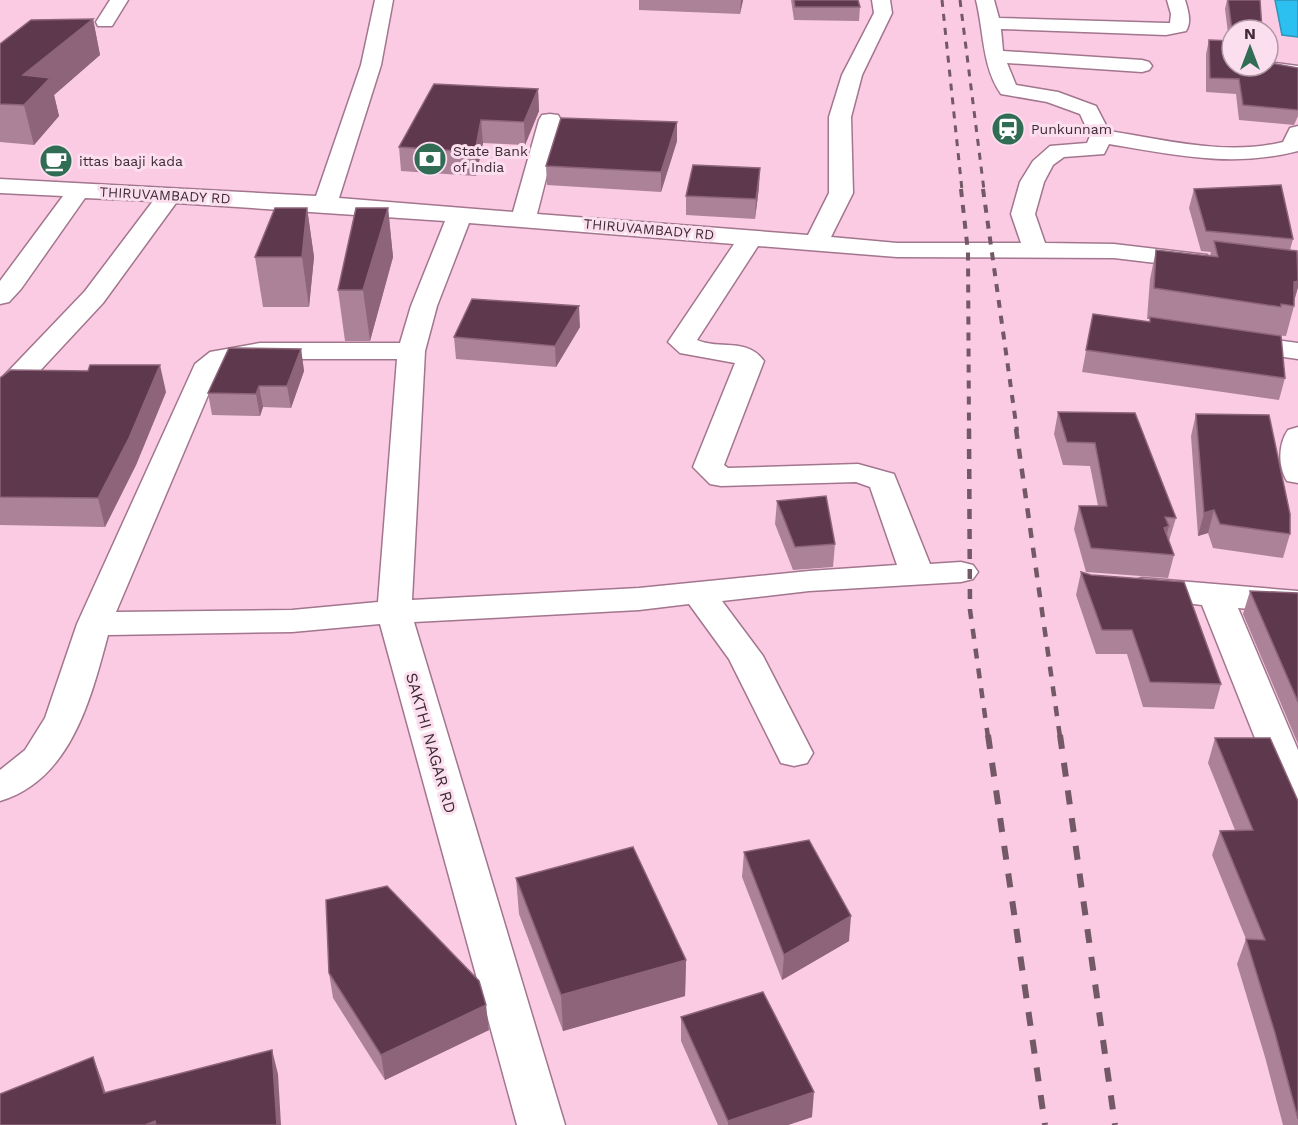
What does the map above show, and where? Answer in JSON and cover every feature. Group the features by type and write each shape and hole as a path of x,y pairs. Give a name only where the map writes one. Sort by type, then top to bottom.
{"street":[{"path":"105,22 119,0"},
{"path":"326,204 371,65 384,0"},
{"path":"816,243 841,193 840,117 852,75 883,13 881,0"},
{"path":"986,0 994,56 1008,90 1052,96 1089,110 1101,136 1096,149 1058,151 1044,161 1032,182 1023,214 1035,249"},
{"path":"991,23 1166,29 1179,27 1180,14 1176,0"},
{"path":"994,56 1142,66"},
{"path":"1280,70 1298,72"},
{"path":"523,220 550,120"},
{"path":"1101,136 1194,151 1273,153 1292,146 1298,134"},
{"name":"THIRUVAMBADY RD","path":"0,186 326,204 816,243 945,251 1035,249 1114,251 1217,262"},
{"path":"0,296 12,284 79,190"},
{"path":"0,397 94,297 170,195"},
{"name":"SAKTHI NAGAR RD","path":"460,214 424,306 411,351 394,612 541,1125"},
{"path":"751,238 682,342 690,349 742,354 750,361 708,467 722,477 858,473 883,481 917,574"},
{"path":"1216,339 1298,351"},
{"path":"0,788 12,783 37,761 65,717 94,624 205,370 220,358 260,351 411,351"},
{"path":"94,624 292,621 394,612 639,599 808,581 961,572"},
{"path":"1110,586 1298,602"},
{"path":"698,592 745,656 794,753"},
{"path":"1215,594 1298,796"}],"water":[{"path":"1275,0 1298,0 1298,37 1282,35"}],"building":[{"path":"794,0 858,0 860,7 795,7"},
{"path":"1228,0 1260,0 1261,18 1230,18"},
{"path":"93,19 23,75 50,78 24,105 0,104 0,44 31,20"},
{"path":"1209,40 1220,40 1220,78 1280,78 1280,65 1298,68 1298,110 1243,105 1239,79 1210,78"},
{"path":"434,84 538,89 524,122 481,120 475,152 399,147"},
{"path":"561,118 677,122 661,172 546,166"},
{"path":"693,165 760,168 756,199 686,196"},
{"path":"1281,185 1293,239 1206,231 1194,189"},
{"path":"275,208 307,208 302,257 255,257"},
{"path":"356,208 388,208 363,290 338,290"},
{"path":"1214,241 1297,251 1298,281 1294,282 1294,306 1281,304 1281,307 1154,288 1156,250 1218,257"},
{"path":"472,299 579,306 555,346 454,337"},
{"path":"1093,314 1150,322 1150,317 1281,336 1285,378 1086,350"},
{"path":"229,348 301,349 287,386 259,386 256,394 208,393"},
{"path":"90,365 160,365 129,438 98,498 0,497 0,378 11,370 88,371"},
{"path":"1058,412 1135,413 1176,518 1165,517 1169,526 1164,528 1174,555 1091,548 1079,506 1107,506 1095,443 1067,442"},
{"path":"1196,414 1269,415 1290,514 1290,534 1220,524 1214,510 1204,513"},
{"path":"826,496 835,544 795,547 777,501"},
{"path":"1081,572 1091,575 1184,582 1221,684 1150,682 1132,630 1102,630"},
{"path":"1250,591 1298,593 1298,702"},
{"path":"1215,738 1270,738 1298,801 1298,1119 1246,939 1265,940 1220,831 1253,830"},
{"path":"809,840 851,916 784,955 744,852"},
{"path":"633,847 686,960 561,995 516,878"},
{"path":"387,886 479,981 486,1005 381,1055 329,973 326,900"},
{"path":"763,992 814,1092 728,1121 681,1017"},
{"path":"272,1050 277,1125 156,1125 155,1121 145,1125 0,1125 0,1094 93,1057 104,1093"}],"railway":[{"path":"942,0 962,190"},
{"path":"960,0 984,190"},
{"path":"961,189 968,252 969,431"},
{"path":"983,189 1017,431"},
{"path":"969,429 970,610 988,737"},
{"path":"1016,429 1060,737"},
{"path":"988,735 1045,1125"},
{"path":"1060,735 1115,1125"}],"place":[{"name":"Punkunnam","path":"1008,129"},
{"name":"State Bank of India","path":"430,159"},
{"name":"ittas baaji kada","path":"56,161"}]}
